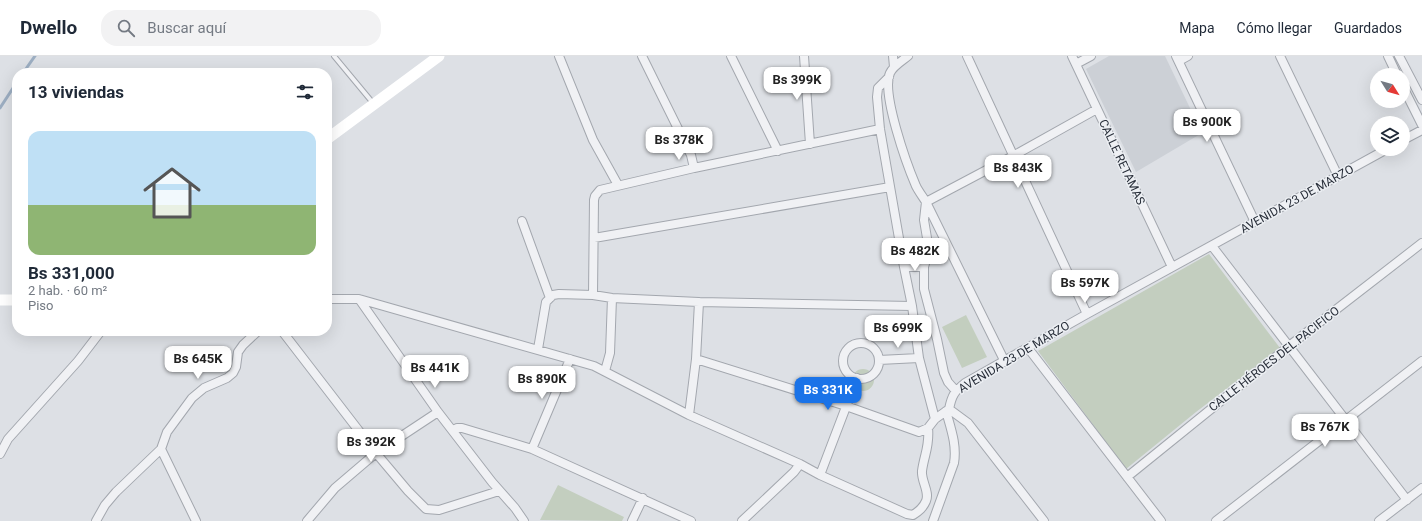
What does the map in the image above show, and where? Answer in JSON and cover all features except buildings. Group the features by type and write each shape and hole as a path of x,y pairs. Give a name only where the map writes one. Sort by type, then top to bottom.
{"street":[{"path":"332,135 439,56"},
{"path":"559,56 593,140 618,185"},
{"path":"642,56 691,155 694,168"},
{"path":"731,56 778,151"},
{"path":"804,56 810,144"},
{"path":"893,56 894,67"},
{"path":"908,56 894,67 889,77 878,88 877,97 880,129 912,306 919,358 934,419"},
{"path":"967,56 1087,314"},
{"name":"CALLE RETAMAS","path":"1072,56 1172,267"},
{"path":"1076,64 1091,56"},
{"path":"1188,56 1178,59 1255,222"},
{"path":"1280,56 1338,176"},
{"path":"1388,56 1394,68"},
{"path":"1399,56 1422,100"},
{"path":"889,77 888,94 898,139 917,188 926,202 1005,362"},
{"path":"1410,101 1422,125"},
{"path":"926,202 1014,156 1097,109"},
{"path":"593,295 595,196 600,190 694,168 880,129"},
{"path":"1410,136 1422,130"},
{"name":"AVENIDA 23 DE MARZO","path":"948,410 953,394 965,383 1374,156"},
{"path":"594,238 890,187"},
{"path":"926,202 924,220 928,253 924,267 924,289 944,372 948,382 956,391"},
{"path":"522,221 550,298"},
{"name":"CALLE HÉROES DEL PACIFICO","path":"1127,477 1289,346 1422,243"},
{"path":"1212,246 1407,500"},
{"path":"904,267 924,267"},
{"path":"538,350 546,302 553,295 559,294 699,302 912,306"},
{"path":"605,371 610,353 612,298"},
{"path":"332,299 359,299 594,366 690,415 907,514 913,515 920,510 926,501 927,494 923,482 922,472 929,439 928,428"},
{"path":"359,299 438,412 524,521"},
{"path":"0,300 12,300"},
{"path":"690,415 696,359 699,302"},
{"path":"0,454 8,439 68,372 97,336"},
{"path":"96,521 105,505 116,492 161,449 168,432 186,405 204,388 226,378 232,373 236,367 237,356 240,348 253,336"},
{"path":"286,336 376,453 421,505 430,510 439,510 499,491"},
{"path":"864,343 869,345 878,354 879,360 878,366 868,378 857,378 847,372 844,367 844,355 847,350 858,344 864,343"},
{"path":"1028,348 1161,521"},
{"path":"879,360 919,358"},
{"path":"532,449 570,359"},
{"path":"696,359 846,406 919,432 928,428 934,419 948,410"},
{"path":"1216,521 1422,361"},
{"path":"820,475 857,378"},
{"path":"933,521 955,457 955,443 948,410"},
{"path":"948,410 968,423 1044,521"},
{"path":"307,521 335,488 376,453 438,412"},
{"path":"453,431 457,428 462,428 532,449 691,521"},
{"path":"161,449 196,521"},
{"path":"742,521 794,472 800,464"},
{"path":"1379,521 1422,488"},
{"path":"632,521 643,498"}],"lane":[{"path":"334,56 374,104"}],"shaded area":[{"path":"1109,56 1165,56 1202,133 1136,172 1086,69"}],"green space":[{"path":"1209,254 1280,348 1196,412 1126,469 1038,351"},
{"path":"966,315 987,357 962,368 942,327"},
{"path":"863,369 871,372 874,380 871,388 863,391 855,388 852,380 855,372"},
{"path":"558,485 624,517 622,521 540,520"}],"waterway":[{"path":"27,68 35,56"},
{"path":"0,108 12,90"}]}
